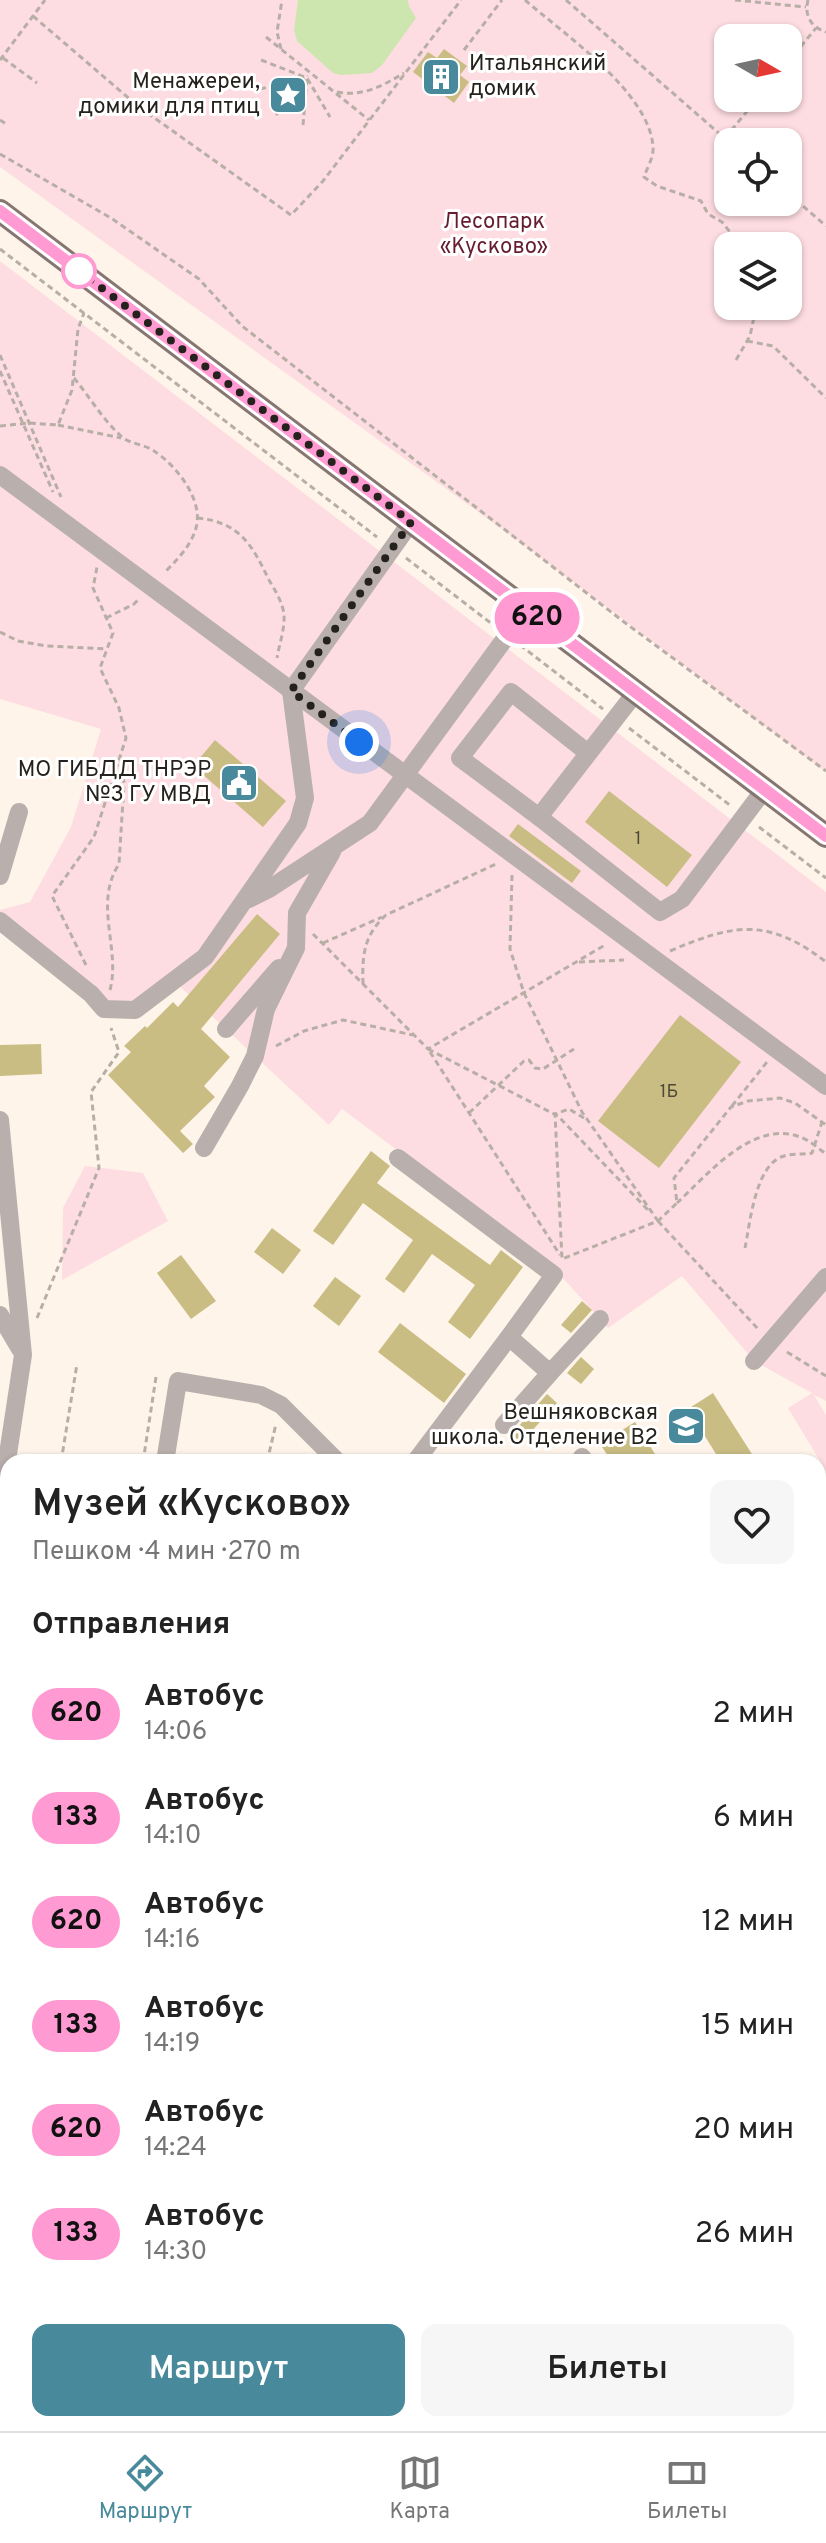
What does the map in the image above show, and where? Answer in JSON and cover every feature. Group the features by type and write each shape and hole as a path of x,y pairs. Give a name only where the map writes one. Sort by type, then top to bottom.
{"main road":[{"path":"0,211 826,836"}],"lane":[{"path":"0,475 826,1086"},
{"path":"0,921 91,994 104,1009 135,1010 205,957 298,823 305,798 291,691 411,522"},
{"path":"246,900 269,889 370,823 526,610"},
{"path":"588,753 511,692 460,758 660,912 682,899 764,790"},
{"path":"539,817 636,692"},
{"path":"0,876 19,812"},
{"path":"204,1148 255,1056 266,1009 296,948 296,917 335,846"},
{"path":"226,1029 296,948"},
{"path":"0,1120 23,1355 8,1454"},
{"path":"398,1158 557,1266 554,1275 421,1454"},
{"path":"754,1361 826,1277"},
{"path":"0,1315 23,1355"},
{"path":"504,1425 600,1319"},
{"path":"509,1337 550,1373"},
{"path":"166,1454 178,1381 261,1395 281,1405 330,1454"}],"path":[{"path":"37,83 1,58 45,0"},
{"path":"281,49 277,32 282,0"},
{"path":"33,16 139,107 291,215 323,181 461,0"},
{"path":"464,50 502,0"},
{"path":"525,0 603,67 634,100 650,128 654,151 644,177 657,186 701,201 708,214 722,222 730,232"},
{"path":"566,0 714,129"},
{"path":"735,0 806,7"},
{"path":"808,0 809,21 826,32"},
{"path":"802,45 816,28"},
{"path":"266,37 309,75 369,120"},
{"path":"261,60 309,75 330,117"},
{"path":"333,91 355,94 370,91 407,71"},
{"path":"260,89 309,75"},
{"path":"276,115 309,75"},
{"path":"303,125 309,75"},
{"path":"0,120 6,124"},
{"path":"0,154 111,218 199,279 242,326 624,622 826,771"},
{"path":"802,205 826,226"},
{"path":"0,249 826,878"},
{"path":"58,425 68,405 74,378 78,329 84,313"},
{"path":"736,360 747,341 753,320"},
{"path":"747,341 773,346 826,398"},
{"path":"0,355 77,534"},
{"path":"74,378 122,438"},
{"path":"0,426 29,423 58,425 122,438 153,449 175,470 194,500 196,528 177,559 134,604 106,618"},
{"path":"197,518 215,520 246,538 279,598 284,623 270,675"},
{"path":"91,994 93,980 52,896 94,837 126,738 119,708 100,668 113,633 93,588 100,551"},
{"path":"0,632 18,641 46,646 107,649"},
{"path":"23,1355 99,1168 91,1092 119,1052 104,1009 112,982 107,905 120,855 124,784 121,753"},
{"path":"323,943 513,856 510,949 515,971 587,1119 658,1221"},
{"path":"363,984 362,964 367,940 372,928 386,915"},
{"path":"296,917 428,1049 469,1113 557,1266"},
{"path":"575,962 652,958 705,936 733,929 777,934 810,950 826,962"},
{"path":"428,1049 620,935"},
{"path":"255,1056 304,1031 343,1020 413,1035"},
{"path":"428,1049 555,1114 770,1341 826,1376"},
{"path":"469,1113 526,1059 539,1070 574,1049"},
{"path":"677,1203 674,1178 777,1050"},
{"path":"731,1107 748,1101 780,1098 795,1103 824,1124 812,1153 785,1155 770,1164 756,1196 745,1248"},
{"path":"555,1114 569,1109 587,1119"},
{"path":"555,1114 557,1266"},
{"path":"557,1266 658,1221 731,1152 749,1141 794,1135 826,1154"},
{"path":"62,1454 77,1364"},
{"path":"144,1454 156,1377"},
{"path":"269,1454 281,1405"}],"green space":[{"name":"Лесопарк «Кусково»","path":"0,0 826,0 826,772 520,542 0,167"},
{"path":"0,261 826,892 826,1401 814,1395 826,1415 826,1454 816,1454 788,1408 812,1393 754,1361 682,1276 608,1328 552,1266 342,1109 329,1125 173,980 135,1010 104,1009 0,921 0,910 30,902 71,827 101,729 0,699"},
{"path":"85,1166 143,1173 168,1221 62,1280 63,1208"}],"shaded area":[{"path":"298,0 408,0 416,18 382,65 372,73 341,75 333,73 297,41 294,30"}],"building":[{"name":"Итальянский домик","path":"444,49 467,66 460,75 469,82 454,103 413,72 428,52 437,58"},
{"name":"МО ГИБДД ТНРЭР №3 ГУ МВД","path":"215,740 286,801 263,827 193,766"},
{"path":"609,791 692,855 667,887 585,822"},
{"path":"518,824 581,871 572,883 509,836"},
{"path":"257,914 280,934 201,1029 230,1057 204,1086 215,1097 180,1131 193,1144 183,1153 108,1075 131,1052 124,1046 173,1002 178,1007"},
{"path":"680,1015 741,1062 659,1168 598,1121"},
{"path":"41,1044 42,1074 0,1076 0,1045"},
{"path":"371,1151 390,1166 377,1183 490,1265 501,1250 523,1267 470,1339 448,1322 475,1285 432,1254 404,1293 385,1279 413,1240 363,1203 333,1245 313,1231"},
{"path":"272,1228 301,1250 283,1274 254,1252"},
{"path":"181,1255 216,1301 191,1319 157,1273"},
{"path":"335,1277 361,1296 339,1326 313,1306"},
{"path":"582,1301 592,1310 571,1333 561,1325"},
{"path":"400,1323 466,1374 444,1403 378,1352"},
{"path":"581,1357 594,1369 581,1384 567,1373"},
{"path":"713,1393 752,1454 716,1454 688,1409"},
{"path":"547,1394 557,1403 520,1444 511,1435"},
{"path":"635,1422 655,1454 607,1454 600,1444"}],"bus line":[{"name":"620","path":"0,211 826,836"}],"place":[{"name":"Итальянский домик","path":"441,77"},
{"name":"Менажереи, домики для птиц","path":"288,95"},
{"name":"МО ГИБДД ТНРЭР №3 ГУ МВД","path":"239,783"},
{"name":"Вешняковская школа. Отделение В2","path":"686,1426"}],"route":[{"path":"79,271 411,522 291,691 359,742"}]}
